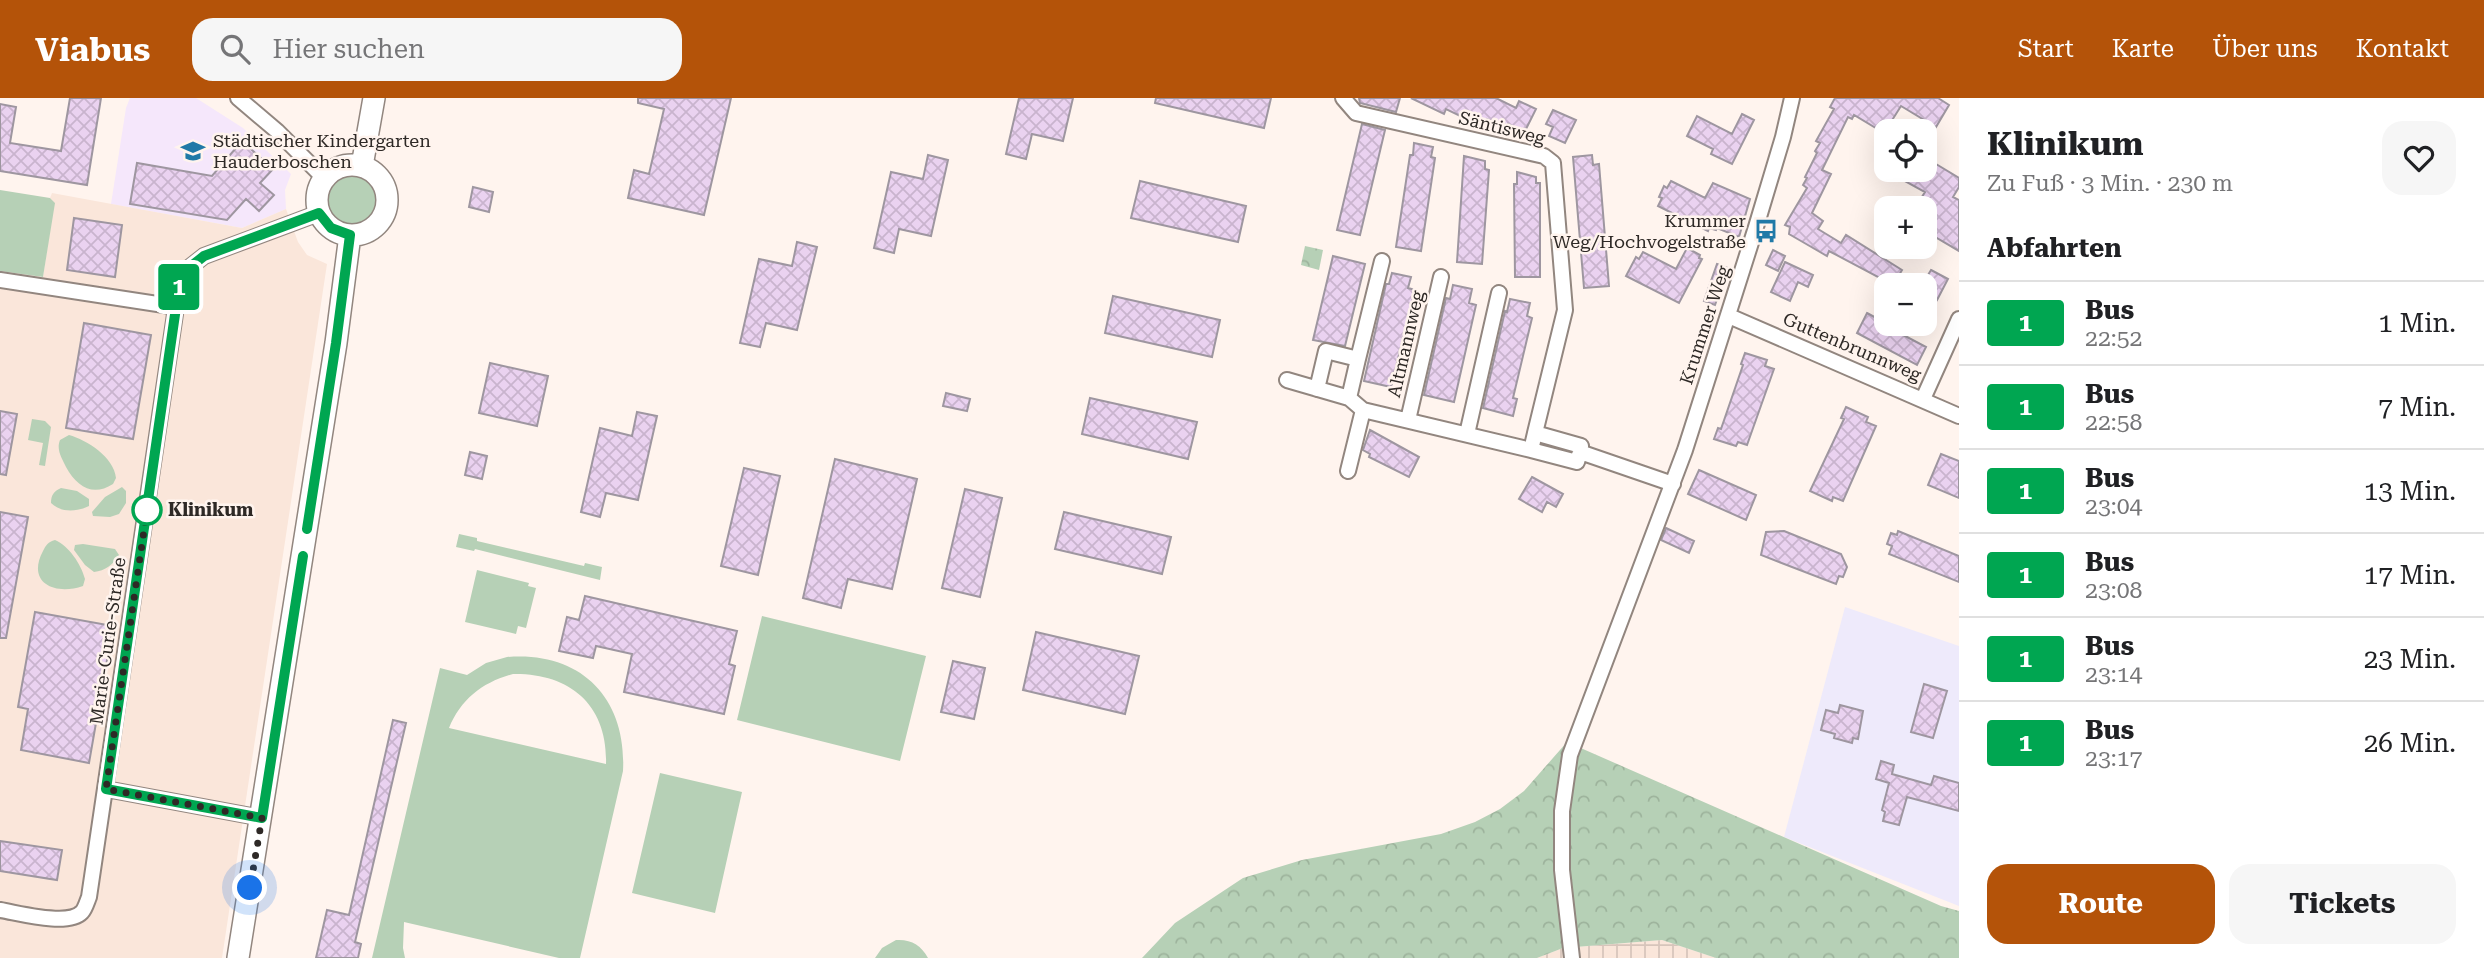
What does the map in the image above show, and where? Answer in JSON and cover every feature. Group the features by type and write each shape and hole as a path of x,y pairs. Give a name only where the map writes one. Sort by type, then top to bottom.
{"main road":[{"path":"362,166 374,98"},
{"path":"342,166 362,166 380,178 387,198 386,209 381,220 372,228 350,235 331,228 319,213 317,194 324,178 342,166"},
{"path":"238,958 336,343 350,235"}],"street":[{"path":"238,98 277,131 324,178"},
{"name":"Säntisweg","path":"1343,98 1356,113 1544,156 1553,163 1564,310 1535,433"},
{"name":"Krummer Weg","path":"1572,958 1562,870 1562,811 1570,755 1673,484 1729,316 1783,137 1792,98"},
{"name":"Marie-Curie-Straße","path":"0,911 72,919 83,912 89,897 179,287 185,271 204,256 319,213"},
{"path":"1349,398 1382,261"},
{"name":"Altmannweg","path":"1408,420 1441,277"},
{"path":"0,280 177,307"},
{"path":"1467,434 1499,293"},
{"name":"Guttenbrunnweg","path":"1729,316 1959,416"},
{"path":"1923,399 1959,319"},
{"path":"1317,389 1326,351 1358,359"},
{"name":"Altmannweg","path":"1287,380 1349,398 1363,410 1577,462 1581,446 1535,433"},
{"name":"Altmannweg","path":"1348,471 1363,410"},
{"path":"1531,450 1535,433"},
{"name":"Altmannweg","path":"1580,452 1673,484"},
{"path":"106,789 262,818"}],"shaded area":[{"name":"Städtischer Kindergarten Hauderboschen","path":"130,98 196,98 243,128 291,174 285,190 286,209 242,228 111,204 126,108"},
{"path":"52,193 242,228 286,209 298,242 307,255 327,264 222,958 0,958 0,271 43,277 54,203 50,198"},
{"path":"1845,607 1959,646 1959,906 1784,837"},
{"path":"1662,940 1716,958 1537,958 1563,948"}],"green space":[{"path":"353,173 363,175 371,181 377,189 377,209 371,217 363,223 353,225 343,223 335,217 329,209 327,199 329,189 335,181 343,175"},
{"path":"0,190 50,198 55,203 43,277 0,271"},
{"path":"1305,246 1323,250 1319,270 1301,265"},
{"path":"32,419 45,421 51,427 45,466 39,465 43,443 28,440"},
{"path":"69,435 91,445 105,456 114,470 116,478 113,484 92,490 75,480 59,451 60,440"},
{"path":"122,487 126,491 126,503 119,514 110,517 93,516 92,512 105,497"},
{"path":"61,488 77,491 89,499 89,506 59,509 51,503 55,492"},
{"path":"459,534 477,538 477,541 584,566 585,563 602,567 600,580 475,549 456,547"},
{"path":"55,540 70,551 81,567 85,579 83,586 73,589 54,588 41,579 39,562 46,545"},
{"path":"75,545 115,549 119,555 109,566 94,572 74,550"},
{"path":"477,570 529,583 528,586 536,588 526,628 518,626 516,634 465,622"},
{"path":"762,616 926,656 900,761 737,720"},
{"path":"507,657 533,657 557,662 577,671 594,684 608,701 617,722 622,745 623,771 580,958 559,958 404,922 405,958 372,958 440,668 467,675 486,663","holes":["513,674 552,679 582,696 600,725 605,743 606,764 449,728 460,708 483,687"]},
{"path":"1567,742 1941,906 1959,911 1959,958 1716,958 1662,940 1563,948 1537,958 1142,958 1175,923 1243,878 1302,860 1441,834 1475,822 1500,809 1524,791"},
{"path":"660,773 742,792 715,913 632,893"},
{"path":"896,940 915,944 928,958 875,958 882,948"}],"building":[{"path":"70,98 101,98 87,185 0,171 0,104 16,107 10,143 61,151"},
{"path":"638,98 731,98 704,215 628,198 634,170 649,174 664,109 638,103"},
{"path":"1019,98 1073,98 1063,141 1032,134 1026,159 1006,154"},
{"path":"1156,98 1271,98 1264,128 1155,103"},
{"path":"1359,98 1400,98 1396,112 1360,103"},
{"path":"1411,98 1496,98 1516,108 1519,101 1536,109 1524,133 1508,124 1506,128 1487,119 1483,127 1446,109 1444,114"},
{"path":"1835,98 1938,98 1949,105 1937,125 1937,119 1923,119 1901,106 1893,119 1874,119 1874,127 1854,115 1852,119 1848,117 1822,170 1831,174 1812,213 1823,221 1818,229 1841,243 1846,235 1874,252 1874,259 1884,259 1902,270 1900,273 1874,275 1829,251 1827,256 1789,234 1790,227 1785,225 1807,188 1803,185 1807,178 1805,177 1817,153 1815,151 1820,143 1816,141 1834,109 1830,107"},
{"path":"1553,110 1576,120 1565,143 1549,136 1553,127 1546,124"},
{"path":"1742,114 1754,120 1732,164 1711,154 1713,149 1687,136 1697,116 1732,134"},
{"path":"1362,124 1385,130 1360,235 1337,230"},
{"path":"242,141 273,169 260,183 274,195 259,211 246,199 227,220 130,204 137,163 212,176"},
{"path":"1414,143 1433,147 1431,157 1435,158 1421,251 1396,247"},
{"path":"928,155 948,160 931,236 899,229 894,253 874,248 891,172 923,179"},
{"path":"1592,155 1593,165 1599,164 1609,286 1584,288 1573,157"},
{"path":"1464,156 1485,161 1485,169 1489,170 1482,264 1457,262"},
{"path":"1937,165 1959,178 1959,187 1953,197 1959,200 1959,251 1937,238 1937,196 1922,196 1925,192 1907,182 1937,182"},
{"path":"1517,172 1536,177 1536,183 1540,183 1540,277 1515,277 1514,184 1517,184"},
{"path":"1140,181 1246,206 1238,242 1131,218"},
{"path":"1671,181 1705,198 1713,183 1750,199 1739,237 1717,228 1709,228 1708,231 1658,206 1664,186 1667,188"},
{"path":"473,187 493,192 489,212 469,207"},
{"path":"74,218 122,225 115,277 67,270"},
{"path":"797,242 817,247 797,330 766,323 760,347 740,343 759,259 792,266"},
{"path":"1687,248 1702,259 1679,303 1626,276 1636,257 1639,259 1643,252 1676,269"},
{"path":"1773,250 1785,256 1778,271 1766,265"},
{"path":"1333,256 1365,264 1345,346 1313,340"},
{"path":"1785,262 1813,275 1808,287 1798,282 1790,301 1771,292"},
{"path":"1717,264 1728,268 1715,305 1704,301"},
{"path":"1392,273 1411,277 1408,288 1415,290 1391,387 1364,381 1386,284 1389,284"},
{"path":"1937,273 1948,279 1937,300"},
{"path":"1453,285 1472,289 1469,303 1476,305 1454,402 1424,395 1446,298 1450,299"},
{"path":"1113,296 1220,320 1212,357 1105,333"},
{"path":"1510,299 1530,303 1527,316 1532,318 1513,398 1517,399 1513,416 1483,408"},
{"path":"1867,313 1874,317 1874,336 1905,336 1926,347 1917,365 1857,333"},
{"path":"84,323 151,335 133,439 66,428"},
{"path":"1745,353 1767,360 1765,366 1774,369 1747,445 1738,442 1736,446 1714,439 1718,428 1721,429"},
{"path":"490,363 548,376 537,426 479,413"},
{"path":"946,393 970,399 967,411 943,406"},
{"path":"1090,398 1197,422 1188,459 1082,434"},
{"path":"1846,407 1868,417 1866,422 1876,426 1843,501 1833,497 1832,501 1810,491 1844,419 1841,418"},
{"path":"0,411 17,414 6,475 0,474"},
{"path":"637,412 657,416 638,500 606,493 600,517 581,512 600,428 632,436"},
{"path":"1370,430 1419,457 1409,477 1369,457 1370,454 1363,450"},
{"path":"470,452 487,456 482,479 465,475"},
{"path":"1941,454 1959,461 1959,498 1928,485"},
{"path":"835,459 917,479 892,589 848,579 841,608 803,598"},
{"path":"744,468 780,476 758,575 721,566"},
{"path":"1699,470 1756,495 1746,520 1688,494"},
{"path":"1532,477 1563,494 1556,507 1547,502 1542,512 1519,499"},
{"path":"965,489 1002,498 980,597 942,588"},
{"path":"0,512 28,517 6,638 0,638"},
{"path":"1064,512 1171,537 1162,574 1055,549"},
{"path":"1666,528 1694,541 1689,553 1661,540"},
{"path":"1784,531 1841,554 1847,567 1843,577 1839,576 1836,584 1761,555 1766,532"},
{"path":"1898,531 1959,556 1959,582 1889,554 1892,546 1887,544 1891,533 1897,535"},
{"path":"585,596 737,631 729,664 735,666 724,714 624,692 632,654 596,646 593,658 559,651 567,617 579,620"},
{"path":"35,612 113,626 89,763 21,750 28,709 18,707"},
{"path":"1036,632 1139,656 1125,714 1023,690"},
{"path":"953,661 985,668 974,719 941,712"},
{"path":"1924,684 1947,691 1933,738 1911,732"},
{"path":"1840,705 1863,711 1858,739 1853,738 1852,743 1834,738 1835,734 1821,730 1826,710 1838,713"},
{"path":"393,720 406,723 355,942 361,944 358,958 316,958 327,910 349,915"},
{"path":"1881,761 1894,765 1892,774 1931,785 1934,776 1959,783 1959,811 1907,797 1899,825 1883,821 1885,812 1882,810 1889,783 1876,779"},
{"path":"0,841 62,850 57,880 0,871"}],"bus line":[{"name":"1","path":"303,556 262,818 106,789 179,287 185,271 204,256 319,213 331,228 350,235 307,529"}],"place":[{"name":"Städtischer Kindergarten Hauderboschen","path":"193,151"},
{"name":"Krummer Weg/Hochvogelstraße","path":"1766,231"},
{"name":"Klinikum","path":"147,510"}],"route":[{"path":"147,510 106,789 262,818 250,888"}]}
